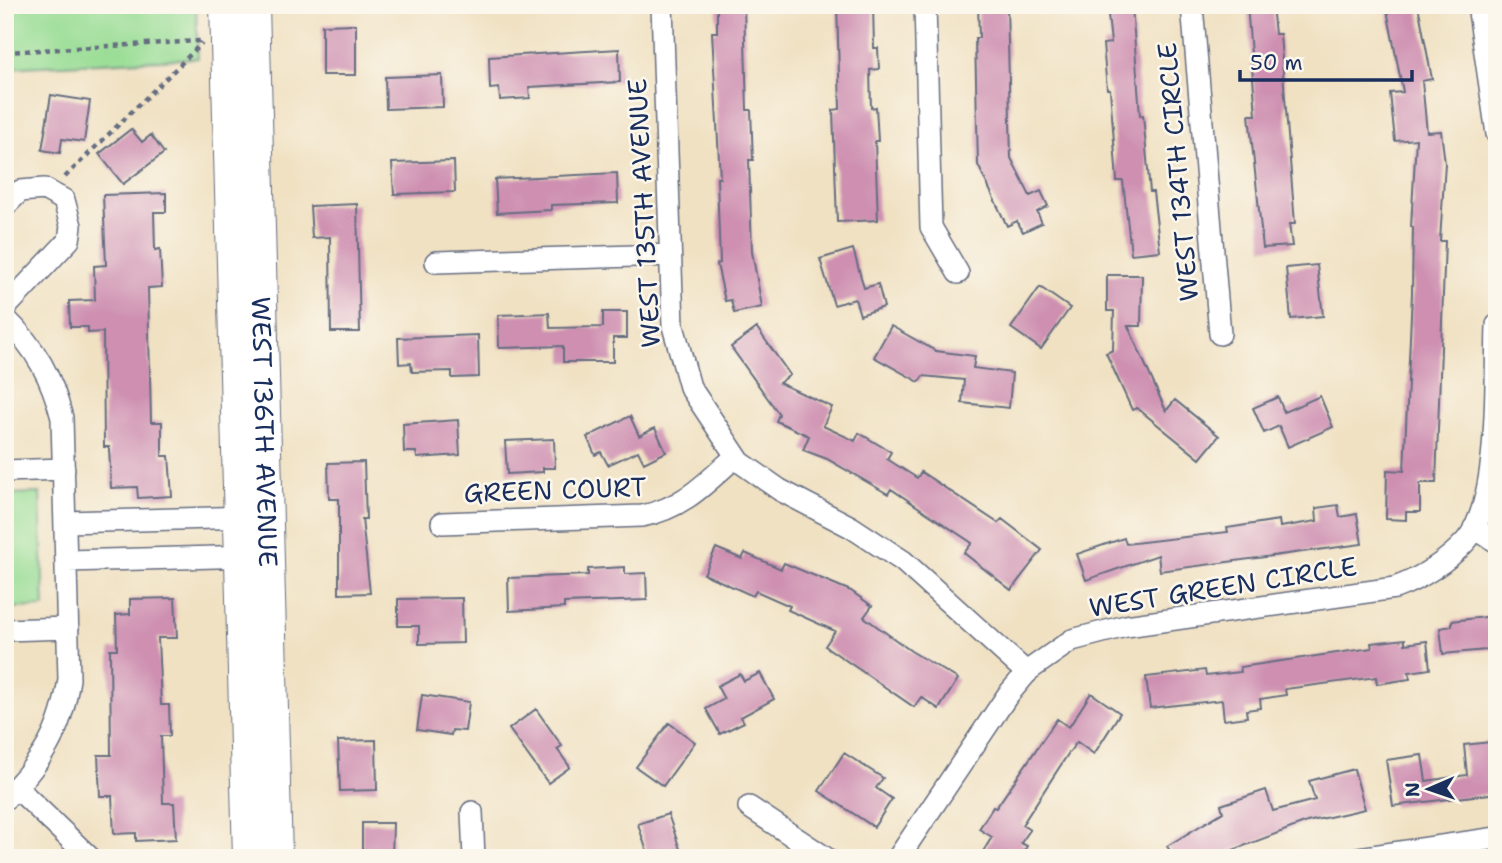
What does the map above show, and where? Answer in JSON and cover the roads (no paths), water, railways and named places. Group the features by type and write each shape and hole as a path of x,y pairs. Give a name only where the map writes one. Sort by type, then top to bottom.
{"main road":[{"name":"WEST 136TH AVENUE","path":"226,5 253,517"},
{"name":"WEST 136TH AVENUE","path":"249,858 254,556 253,5"},
{"name":"WEST 136TH AVENUE","path":"254,556 276,858"}],"street":[{"name":"WEST 135TH AVENUE","path":"662,5 673,326 690,387 735,457 779,490 851,527 903,561 1027,673"},
{"path":"925,5 931,227 958,273"},
{"name":"WEST 134TH CIRCLE","path":"1192,5 1220,334"},
{"path":"1478,5 1497,134"},
{"path":"5,206 20,191 44,189 64,200 70,214 69,240 5,308"},
{"path":"436,262 669,255"},
{"path":"5,318 40,357 54,387 62,418 69,679 65,708 49,746 11,793 90,858"},
{"path":"1497,325 1493,452 1488,482 1474,528 1497,542"},
{"name":"GREEN COURT","path":"442,523 642,516 661,513 684,503 735,457"},
{"path":"5,471 64,469"},
{"path":"65,523 253,517"},
{"name":"WEST GREEN CIRCLE","path":"898,858 1007,696 1027,673 1057,648 1091,633 1395,588 1432,568 1466,540 1474,528"},
{"path":"67,561 254,556"},
{"path":"5,630 68,628"},
{"path":"750,807 825,858"},
{"path":"472,812 474,858"},
{"path":"1359,858 1497,838"}]}
